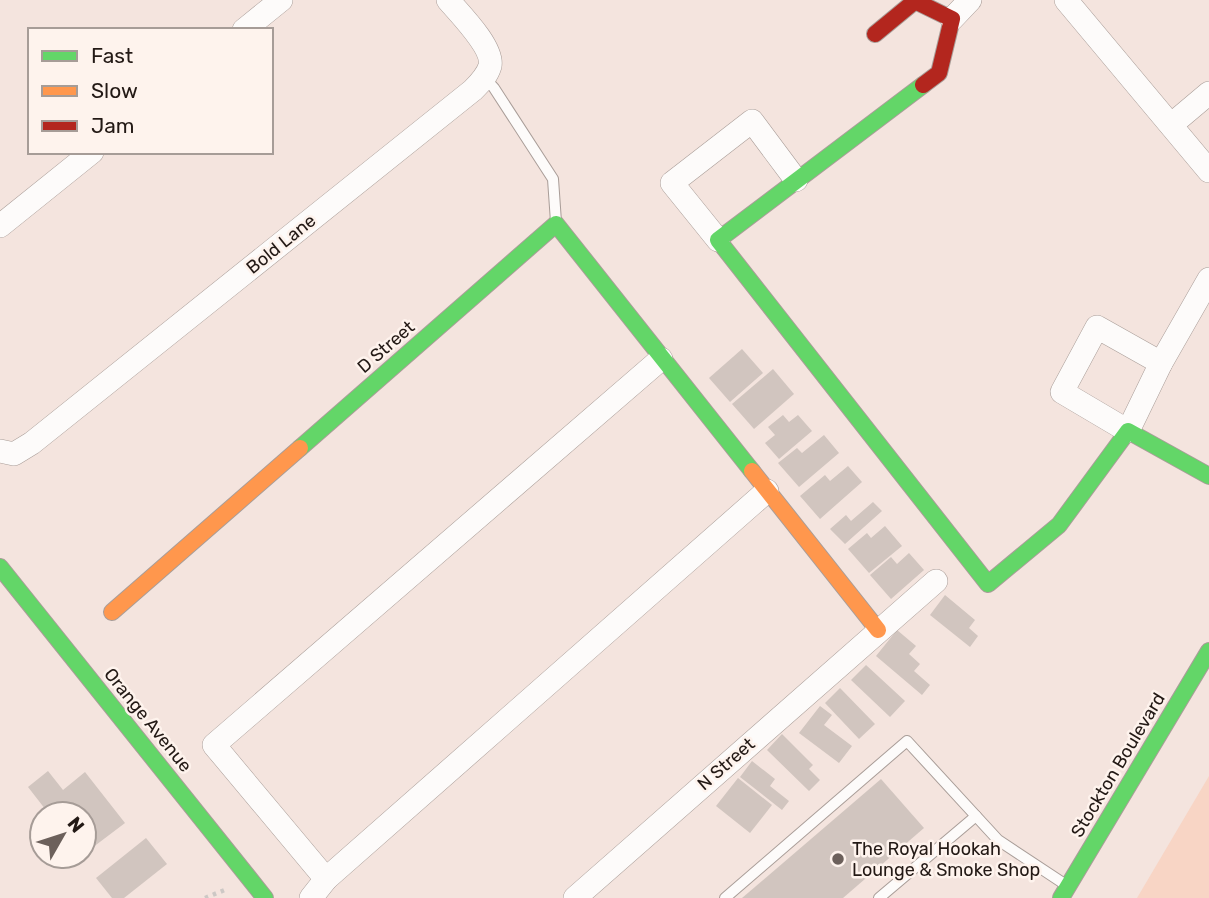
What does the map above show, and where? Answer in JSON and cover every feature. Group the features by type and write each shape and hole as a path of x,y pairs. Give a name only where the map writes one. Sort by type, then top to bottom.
{"street":[{"path":"246,28 281,0"},
{"path":"448,0 486,47 490,66 485,78"},
{"path":"718,240 939,73 952,19 970,0"},
{"path":"1066,0 1209,171"},
{"path":"875,34 915,1 952,19"},
{"name":"Bold Lane","path":"0,451 14,454 32,443 485,78"},
{"path":"1171,125 1209,93"},
{"path":"796,180 752,121 672,183 988,584 1059,525 1128,431 1161,363 1209,279"},
{"path":"0,226 90,154"},
{"path":"556,224 878,630"},
{"name":"D Street","path":"112,612 556,224"},
{"path":"1161,363 1097,327 1062,392 1209,476"},
{"path":"326,879 214,745 661,359"},
{"path":"312,898 326,879 767,491"},
{"name":"Orange Avenue","path":"0,567 265,898"},
{"name":"N Street","path":"575,898 936,581"},
{"name":"Stockton Boulevard","path":"1064,892 1197,679 1209,651"}],"lane":[{"path":"485,78 553,179 556,224"},
{"path":"725,898 907,741 998,840 1064,892"},
{"path":"879,898 976,816"}],"shaded area":[{"path":"1209,776 1209,898 1137,898"}],"building":[{"path":"742,349 763,373 730,402 709,378"},
{"path":"773,369 794,394 754,429 732,404"},
{"path":"783,415 789,422 798,415 812,431 779,459 765,443 775,435 768,427"},
{"path":"824,435 839,453 799,487 778,463 797,448 802,453"},
{"path":"848,466 862,482 820,519 800,496 825,475 830,481"},
{"path":"873,502 882,511 845,544 830,529 846,515 851,521"},
{"path":"885,526 902,546 869,573 848,549 867,533 871,538"},
{"path":"909,553 924,570 891,599 870,575 891,557 897,564"},
{"path":"945,595 975,620 969,628 978,636 970,647 930,615"},
{"path":"897,630 916,646 909,654 920,664 914,671 930,685 922,695 876,656"},
{"path":"866,665 905,701 890,717 851,680"},
{"path":"840,688 875,724 859,739 825,703"},
{"path":"820,706 832,715 824,725 852,746 839,763 799,733"},
{"path":"782,734 813,765 809,769 820,780 809,791 767,750"},
{"path":"752,761 775,779 770,786 789,801 782,810 740,777"},
{"path":"48,771 63,790 85,772 125,823 98,843 98,800 38,800 28,787"},
{"path":"738,778 772,805 750,833 716,806"},
{"path":"881,779 924,828 843,898 742,898"},
{"path":"146,838 167,864 124,898 112,898 96,878"}],"traffic: fast":[{"path":"923,85 718,240 988,584 1059,525 1128,431 1209,476"},
{"path":"300,448 556,224 752,471"},
{"path":"0,567 265,898"},
{"path":"1061,898 1209,651"}],"traffic: slow":[{"path":"112,612 300,448"},
{"path":"752,471 878,630"}],"traffic: jam":[{"path":"875,34 915,1 952,19 939,73 923,85"}],"place":[{"name":"The Royal Hookah Lounge & Smoke Shop","path":"838,859"}]}
